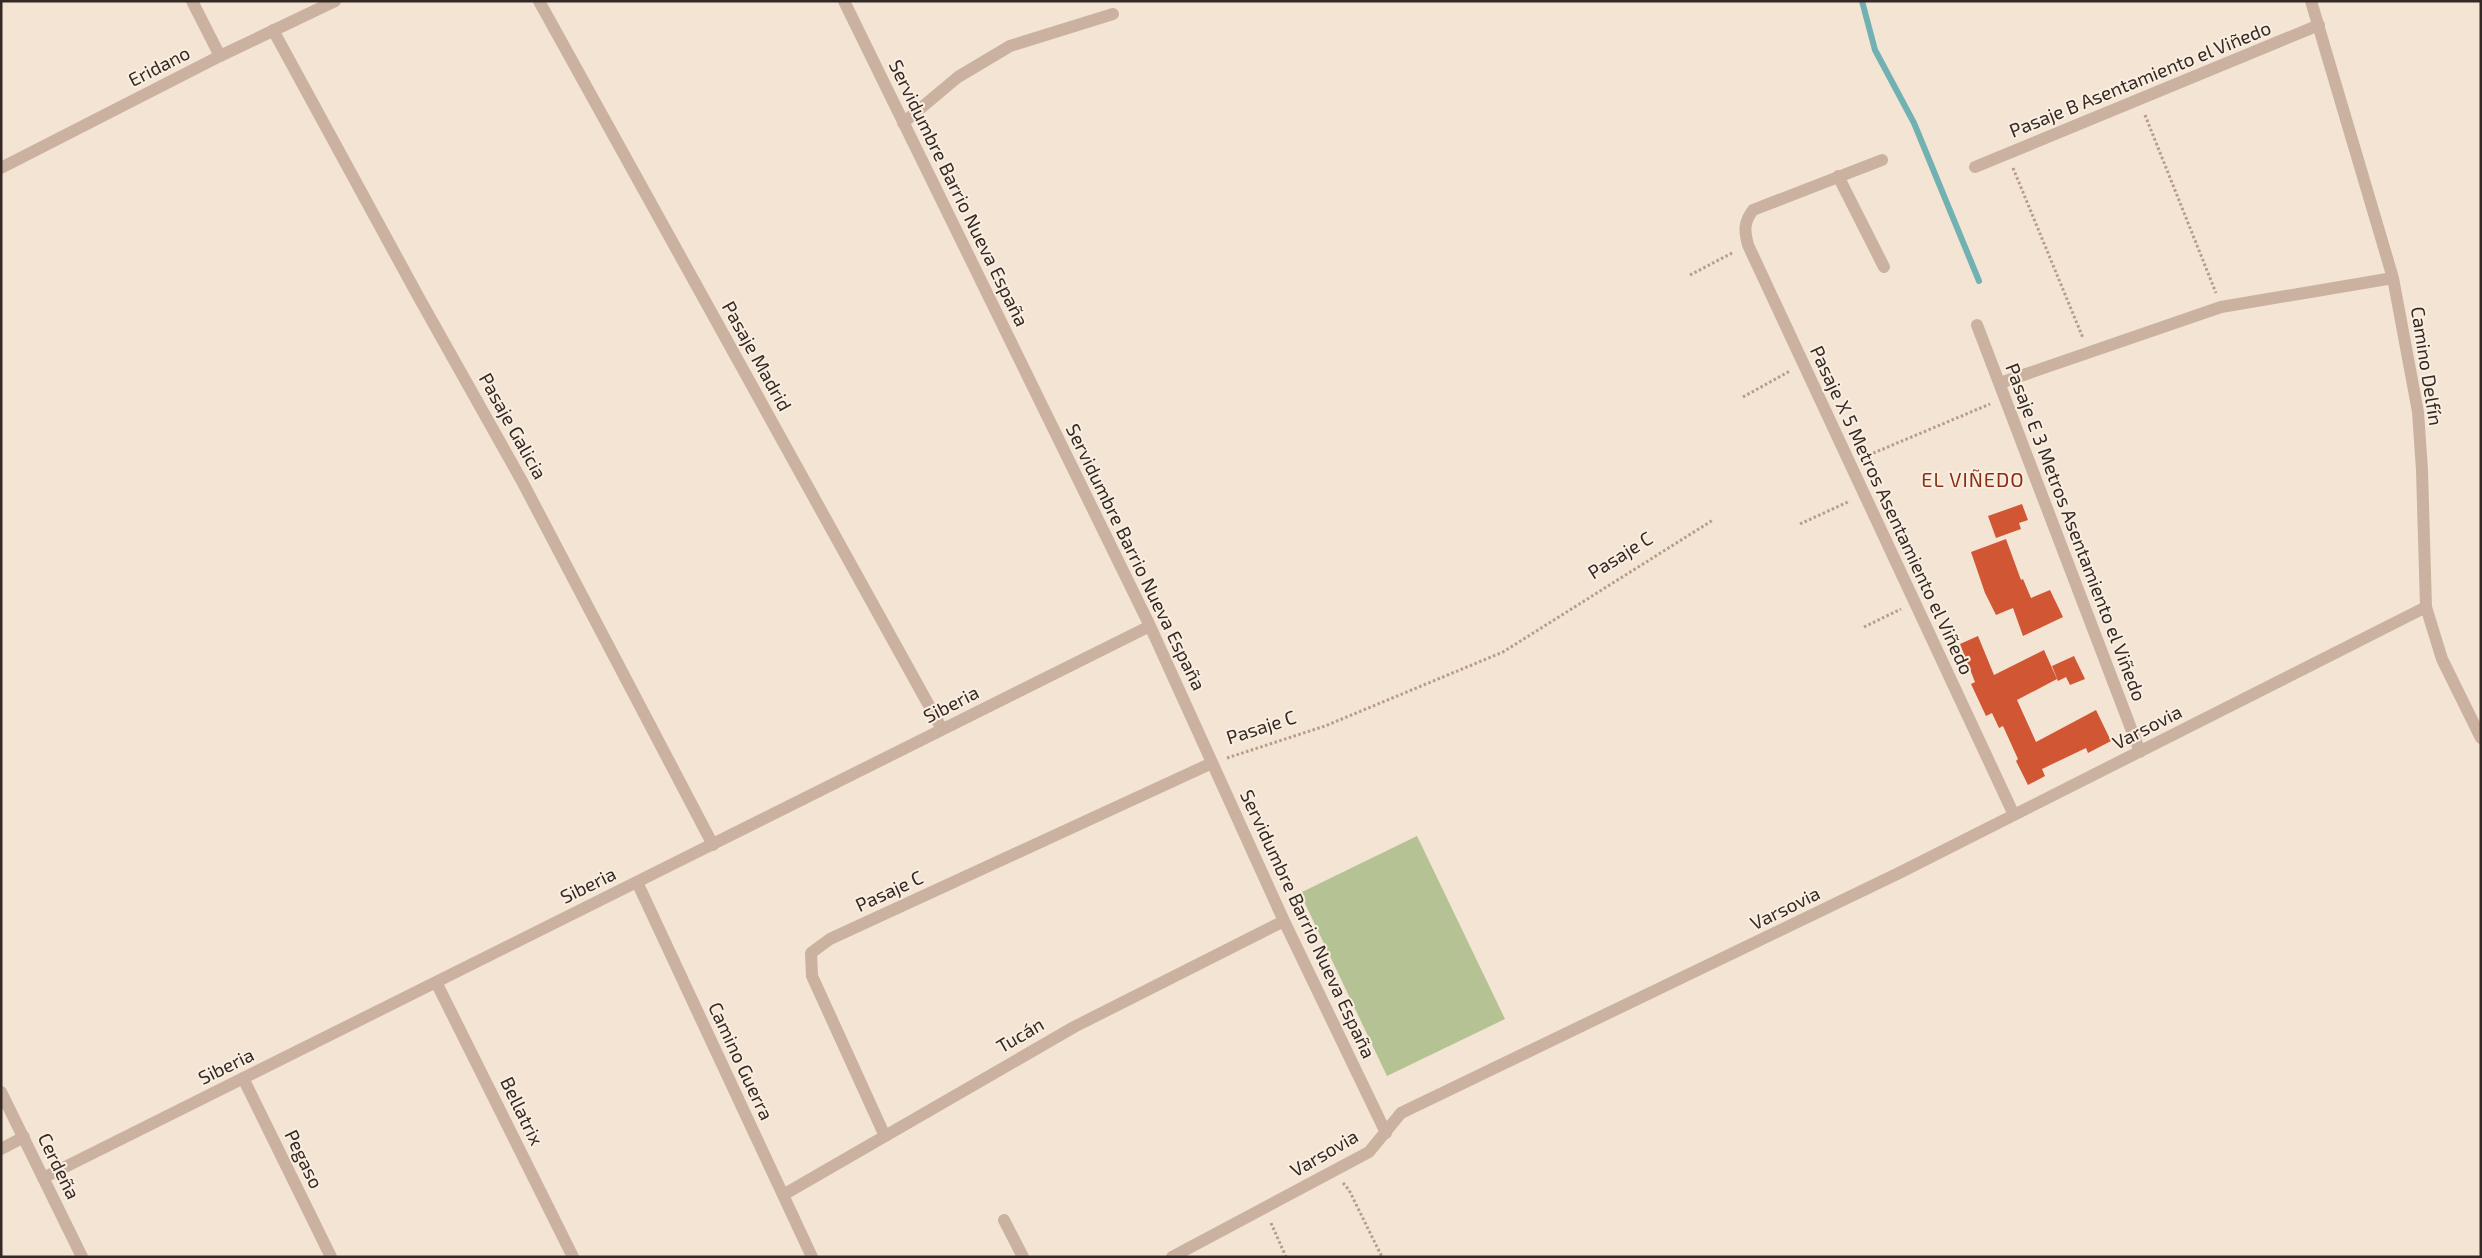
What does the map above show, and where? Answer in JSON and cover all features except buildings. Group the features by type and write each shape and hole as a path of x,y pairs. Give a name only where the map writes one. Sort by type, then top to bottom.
{"street":[{"path":"192,1 220,56"},
{"name":"Eridano","path":"1,168 220,56 335,1"},
{"name":"Pasaje Madrid","path":"539,1 942,729"},
{"name":"Servidumbre Barrio Nueva España","path":"844,1 1150,626 1284,921 1386,1133"},
{"name":"Camino Delfín","path":"2311,1 2392,278 2418,412 2422,470 2426,607 2442,659 2481,738"},
{"path":"904,123 958,77 1010,46 1113,14"},
{"name":"Pasaje B Asentamiento el Viñedo","path":"1975,167 2319,25"},
{"name":"Pasaje Galicia","path":"273,30 418,296 523,482 713,845"},
{"path":"1882,160 1838,176 1884,267"},
{"name":"Pasaje X 5 Metros Asentamiento el Viñedo","path":"1838,176 1753,210 1746,219 1744,231 1748,245 2014,815"},
{"path":"2000,383 2222,307 2392,278"},
{"name":"Pasaje E 3 Metros Asentamiento el Viñedo","path":"1977,325 2140,752"},
{"name":"Varsovia","path":"1172,1257 1369,1152 1401,1113 1890,878 2426,607"},
{"name":"Siberia","path":"42,1178 1150,626"},
{"name":"Pasaje C","path":"884,1134 812,976 811,953 830,939 1212,763"},
{"name":"Camino Guerra","path":"637,882 812,1257"},
{"name":"Tucán","path":"783,1195 884,1134 1074,1026 1284,921"},
{"name":"Bellatrix","path":"436,982 574,1257"},
{"name":"Pegaso","path":"243,1078 331,1257"},
{"name":"Cerdeña","path":"1,1092 82,1257"},
{"path":"1,1148 24,1137"},
{"path":"1004,1220 1023,1257"}],"path":[{"path":"2138,99 2222,307"},
{"path":"2007,154 2089,353"},
{"path":"1690,275 1748,245"},
{"path":"1743,397 1804,364"},
{"path":"1850,464 2005,398"},
{"path":"1800,524 1864,495"},
{"name":"Pasaje C","path":"1212,763 1325,726 1503,652 1713,520"},
{"path":"1864,627 1915,603"},
{"path":"1333,1172 1349,1190 1382,1257"},
{"path":"1264,1208 1286,1257"}],"green space":[{"path":"1417,836 1505,1019 1387,1076 1300,893"}],"waterway":[{"path":"1862,1 1875,50 1914,123 1979,281"}],"district":[{"name":"EL VIÑEDO","path":"1973,480"}]}
